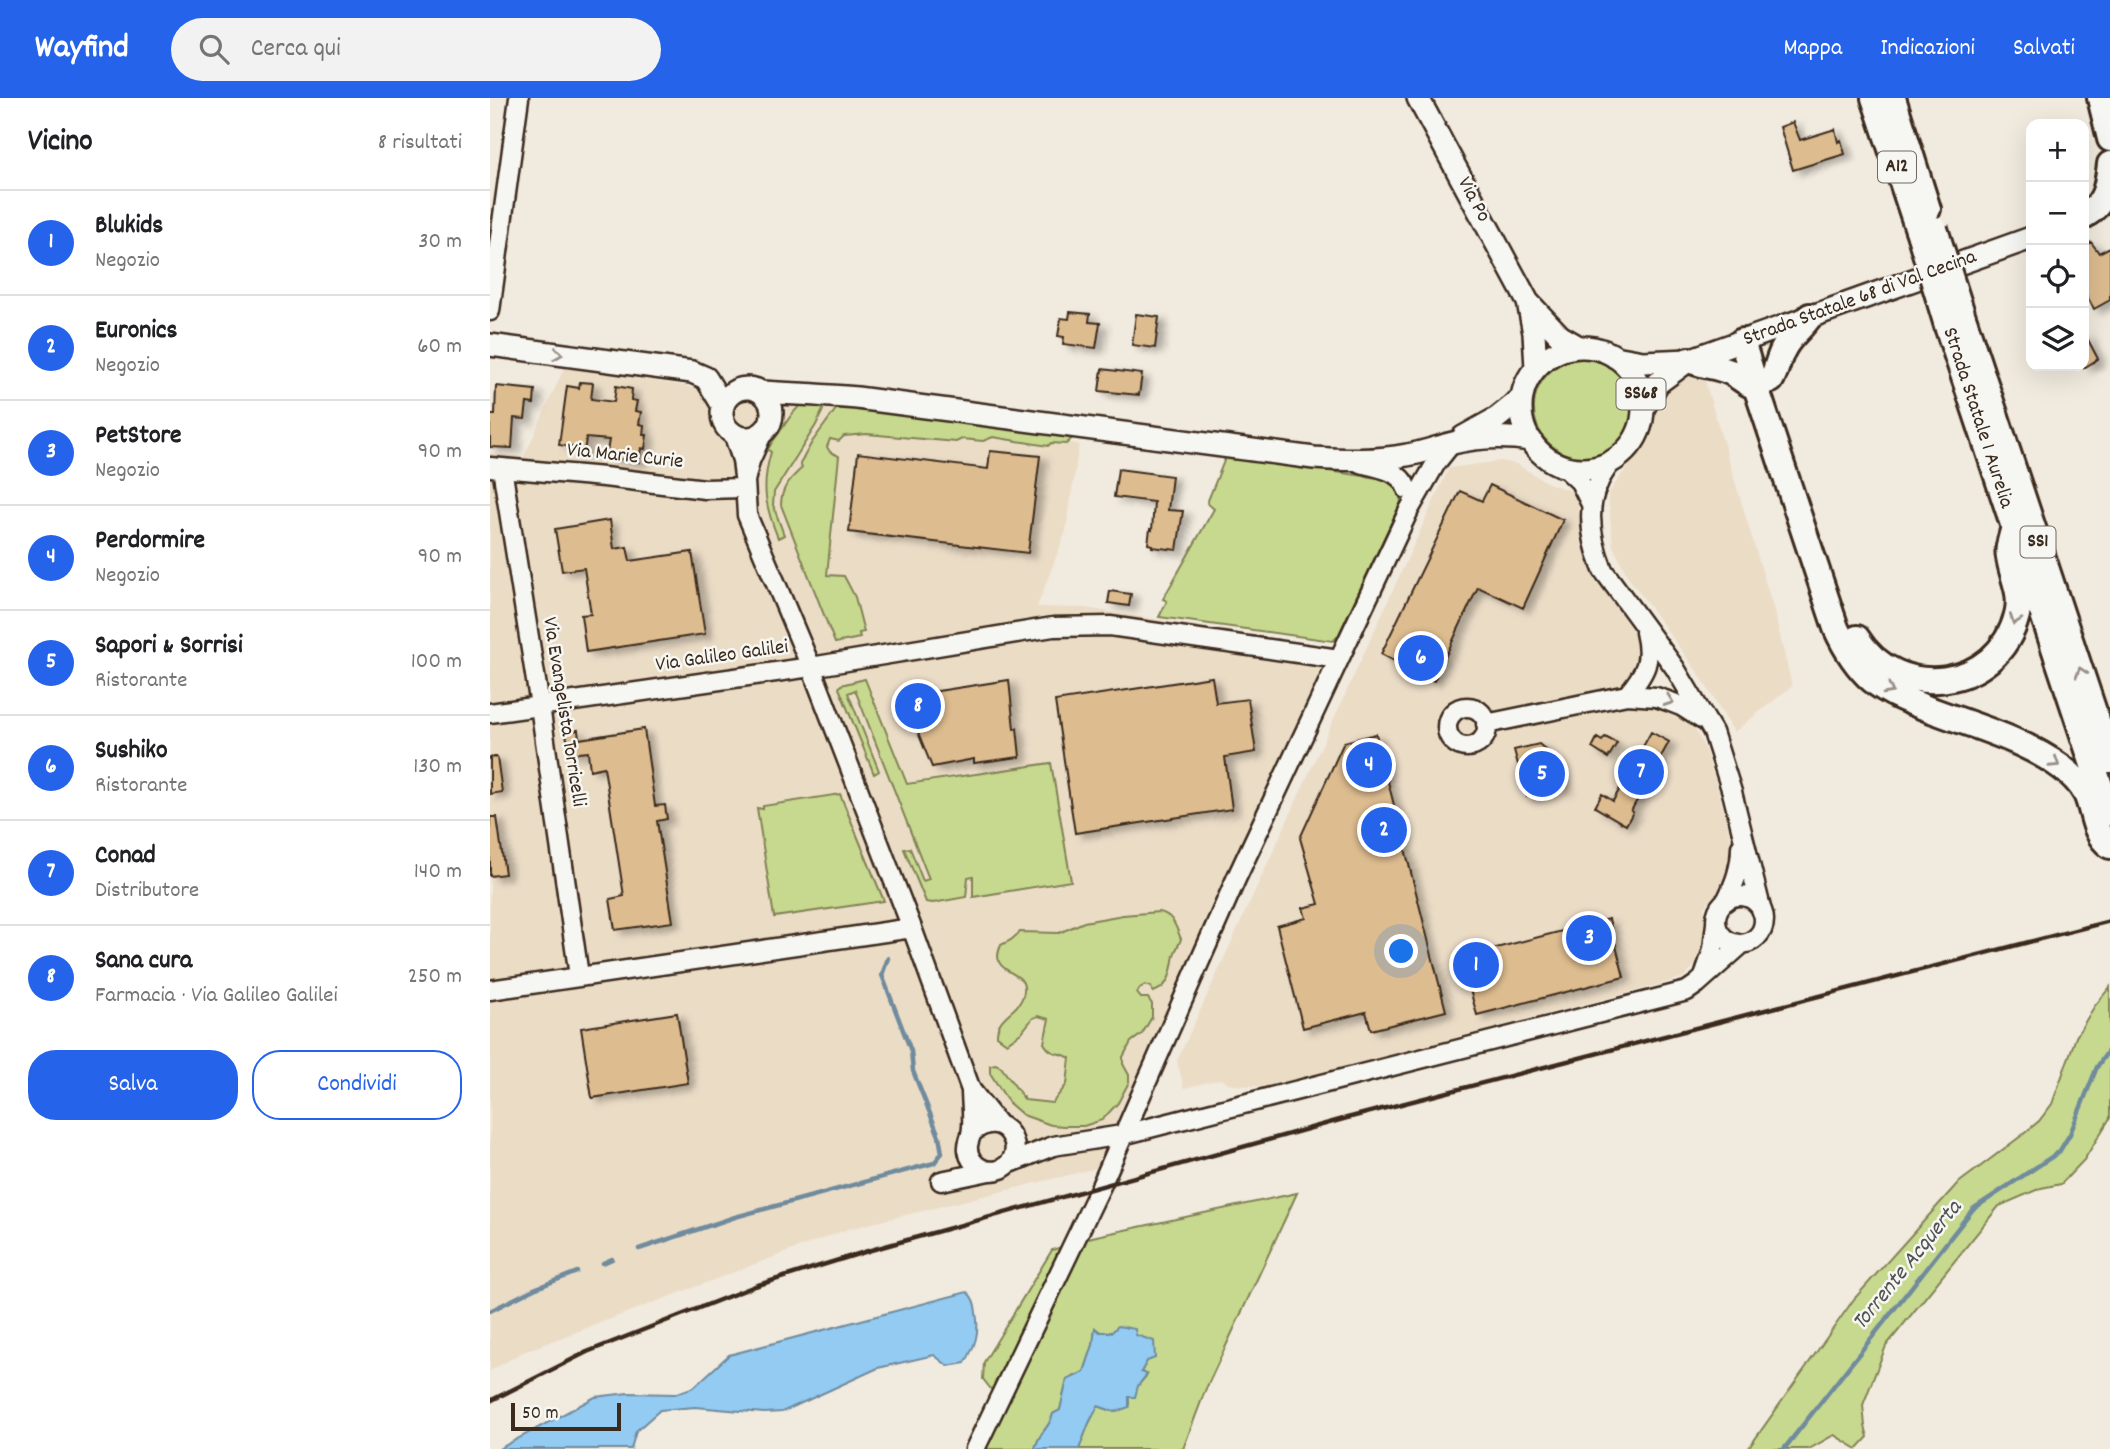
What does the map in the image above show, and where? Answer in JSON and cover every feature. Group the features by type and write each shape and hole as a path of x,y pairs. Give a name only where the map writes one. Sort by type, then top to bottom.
{"highway":[{"name":"Strada Statale 1 Aurelia","path":"1874,98 1927,233"},
{"name":"Strada Statale 1 Aurelia","path":"1893,98 1927,233 2013,530 2110,817"},
{"path":"2100,98 2110,139"},
{"path":"2089,214 2103,198 2108,185 2110,164"},
{"path":"1764,384 1791,337 1804,326 1810,316"},
{"name":"Strada Statale 1 Aurelia","path":"1956,326 2110,760"},
{"path":"1748,338 1764,355 1764,384 1836,628 1855,662 1871,679 1891,692 2017,744 2062,767 2081,786 2098,832 2110,846"},
{"path":"1689,360 1727,371 1747,385 1764,384"},
{"name":"SS1","path":"1764,384 1849,623 1866,651 1890,670 1919,680 1956,677 1984,663 2002,645 2013,627 2019,604 2019,592 2008,554 2013,530"}],"main road":[{"name":"Via Po","path":"1418,98 1528,302 1560,336 1579,347"},
{"path":"2089,217 2110,212"},
{"name":"Strada Statale 68 di Val Cecina","path":"1612,460 1622,453 1637,433 1643,409 1658,383 1689,360 2026,240"},
{"name":"Via Po","path":"1528,302 1534,332 1536,368"},
{"path":"490,345 692,372 706,378 723,406"},
{"path":"1579,347 1555,353 1536,368 1527,382 1522,398 1523,422 1531,440 1542,453 1563,466 1588,468 1612,460"},
{"name":"Strada Statale 68 di Val Cecina","path":"1579,347 1643,362 1689,360"},
{"name":"SS68","path":"1615,357 1632,374 1638,385 1643,409"},
{"path":"800,394 786,402 767,426 748,438 733,433 724,421 723,406 726,399 738,389 746,388 761,392 812,393 857,398 1314,458 1387,458 1452,443 1509,436 1531,440"},
{"path":"761,392 771,404 767,426"},
{"path":"1452,443 1497,418 1522,398"}],"street":[{"path":"490,311 519,98"},
{"path":"745,484 750,461 767,426"},
{"path":"733,433 742,460 745,484"},
{"path":"975,1449 1101,1186 1236,879 1409,510 1425,480 1452,443"},
{"path":"1413,454 1422,468 1425,480"},
{"path":"1406,489 1413,454"},
{"path":"1348,460 1397,475 1405,483 1409,510"},
{"path":"1591,504 1597,485 1612,460"},
{"path":"968,1153 941,1181 999,1169 1053,1146 1122,1135 1687,991 1762,930 1762,912 1732,792 1713,732 1675,668 1603,570 1596,553 1591,504 1580,482 1563,466"},
{"name":"Via Marie Curie","path":"496,467 705,489 745,484"},
{"name":"Via Evangelista Torricelli","path":"496,467 540,706 579,976"},
{"name":"Via Galileo Galilei","path":"490,713 811,667 747,515 745,484"},
{"path":"1627,695 1638,682 1648,662 1649,649 1643,624"},
{"path":"1008,1164 1015,1146 1012,1136 998,1124 971,1090 912,928 811,667 1076,625 1110,626 1339,659"},
{"path":"1486,724 1627,695 1656,697 1668,701 1706,722"},
{"path":"1704,977 1713,949 1718,911 1734,885 1741,862 1742,833"},
{"path":"1726,901 1737,897 1749,898 1762,912"},
{"path":"1716,923 1725,939 1742,944"},
{"path":"490,990 912,928"},
{"path":"971,1090 968,1153 980,1168 989,1171"},
{"path":"971,1134 988,1123 998,1124"},
{"path":"1012,1136 1053,1146"}],"shaded area":[{"path":"565,366 774,401 1079,444 1066,531 1037,607 1085,608 1331,647 1097,1168 848,1229 523,1352 490,1371 490,453 524,457"},
{"path":"1703,375 1774,611 1792,686 1734,732 1701,677 1628,577 1613,546 1608,494 1646,441 1658,399 1670,386 1685,377"},
{"path":"1501,461 1516,464 1548,483 1577,493 1582,544 1594,576 1642,647 1644,659 1628,685 1691,721 1705,750 1718,788 1734,852 1732,875 1704,907 1705,943 1702,957 1684,977 1665,983 1267,1087 1233,1085 1220,1079 1184,1088 1177,1061 1449,468"}],"green space":[{"path":"1583,359 1602,362 1618,373 1629,389 1632,408 1629,427 1618,443 1602,454 1583,457 1564,454 1548,443 1537,427 1534,408 1537,389 1548,373 1564,362"},
{"path":"826,399 816,425 774,492 773,505 784,535 778,538 766,496 766,475 771,452 768,450 799,407"},
{"path":"842,401 1078,433 1066,444 1051,443 1048,446 993,437 983,441 962,439 956,442 867,434 844,436 839,441 830,439 827,447 830,452 839,456 827,575 844,576 855,597 864,632 859,633 860,638 835,643 781,505 787,484 802,468 800,464 812,442"},
{"path":"1226,456 1384,479 1398,490 1401,502 1338,636 1333,641 1159,617 1167,601 1163,599 1214,509 1207,503"},
{"path":"865,679 907,784 1051,763 1071,881 973,897 973,876 968,877 966,897 926,902 904,849 910,848 923,881 929,879 855,690 848,693 879,771 874,774 839,688 841,685"},
{"path":"840,794 884,901 774,917 757,808"},
{"path":"1159,912 1171,918 1181,939 1167,982 1153,992 1151,987 1145,985 1137,993 1141,998 1148,998 1152,1004 1152,1017 1142,1034 1131,1042 1123,1057 1129,1082 1118,1103 1102,1120 1084,1126 1051,1125 1023,1115 1009,1103 990,1073 990,1065 1001,1067 1025,1100 1052,1103 1067,1084 1070,1058 1053,1052 1044,1043 1049,1019 1038,1016 1033,1018 1021,1033 1007,1043 997,1036 1001,1023 1019,1004 1024,991 1020,978 999,962 1001,945 1020,932 1059,933 1084,922"},
{"path":"2110,987 2110,1118 2084,1160 2061,1184 2041,1188 1999,1206 1886,1346 1863,1405 1868,1437 1857,1449 1834,1435 1809,1449 1748,1449 1854,1299 1957,1184 2039,1121 2052,1104 2076,1037"},
{"path":"1297,1193 1205,1391 1183,1449 1079,1449 1098,1406 1115,1412 1147,1375 1141,1372 1147,1361 1112,1332 1100,1332 1095,1328 1093,1345 1084,1372 1067,1380 1060,1410 1053,1414 1035,1449 982,1449 1004,1406 983,1379 984,1362 1052,1250 1092,1237"}],"water":[{"path":"967,1292 975,1304 977,1333 965,1363 948,1366 934,1355 878,1368 782,1412 695,1407 660,1410 636,1431 631,1449 499,1449 595,1397 628,1393 675,1394 694,1387 729,1355"},
{"path":"1118,1326 1135,1329 1136,1335 1154,1341 1155,1358 1147,1361 1141,1372 1147,1374 1138,1386 1135,1397 1129,1397 1129,1407 1115,1412 1098,1406 1079,1449 1035,1449 1053,1414 1060,1410 1067,1380 1084,1372 1093,1345 1095,1328 1100,1332 1112,1332"}],"building":[{"path":"1793,122 1800,140 1835,129 1845,154 1793,170 1780,127"},
{"path":"2091,242 2099,253 2110,247 2110,300 2094,309 2089,300"},
{"path":"1070,312 1090,314 1089,322 1100,323 1096,348 1063,344 1064,337 1058,336 1061,318 1069,319"},
{"path":"1136,314 1159,317 1155,348 1132,345"},
{"path":"2089,342 2098,359 2089,365"},
{"path":"1102,369 1142,374 1139,395 1099,391"},
{"path":"580,382 593,383 591,399 614,402 616,386 632,389 631,400 637,401 635,411 641,412 639,424 644,425 643,435 647,435 639,462 606,457 609,440 586,438 584,453 572,452 572,447 559,445 567,386 579,388"},
{"path":"496,386 535,390 534,404 527,403 525,419 514,418 512,448 490,447 490,415 495,415"},
{"path":"990,451 1040,456 1028,553 849,532 858,453 988,469"},
{"path":"1118,469 1172,476 1168,510 1183,511 1177,550 1152,547 1148,544 1154,502 1114,497"},
{"path":"1490,485 1563,520 1523,608 1478,587 1434,681 1381,654 1460,491 1482,501"},
{"path":"610,520 614,549 627,547 630,561 692,552 705,634 586,652 581,615 591,614 584,568 562,571 555,529"},
{"path":"1110,591 1131,594 1129,606 1108,603"},
{"path":"1212,677 1216,703 1248,699 1256,752 1225,757 1232,809 1075,833 1055,701"},
{"path":"1009,680 1020,757 974,763 974,759 932,767 913,720 912,708 918,698 925,693"},
{"path":"644,729 655,806 665,805 667,819 657,821 673,922 615,930 610,899 624,896 604,767 590,770 588,752 569,754 566,732 578,730 579,739"},
{"path":"1651,732 1669,742 1626,825 1595,807 1602,794 1613,801"},
{"path":"1376,734 1446,1011 1371,1030 1366,1012 1303,1028 1277,926 1306,918 1303,908 1319,904 1300,838 1344,742"},
{"path":"1605,737 1617,743 1608,758 1592,748 1597,738 1602,741"},
{"path":"1539,744 1560,762 1566,787 1527,797 1514,750"},
{"path":"490,757 497,757 502,792 490,794"},
{"path":"490,817 497,817 505,874 490,876"},
{"path":"1609,919 1624,977 1477,1015 1461,957"},
{"path":"677,1013 688,1083 592,1098 581,1028"}],"waterway":[{"path":"639,1249 735,1217 934,1163 942,1153 939,1136 913,1071 911,1051 882,975 888,958"},
{"name":"Torrente Acquerta","path":"1784,1449 1973,1209 2059,1152 2070,1134 2097,1067 2110,1048"},
{"path":"603,1263 612,1259"},
{"path":"490,1311 577,1272"}],"railway":[{"path":"490,1401 587,1352 755,1286 871,1250 1347,1118 2110,921"}],"place":[{"name":"Sushiko","path":"1421,658"},
{"name":"Sana cura","path":"918,706"},
{"name":"Perdormire","path":"1369,765"},
{"name":"Conad","path":"1641,772"},
{"name":"Sapori & Sorrisi","path":"1542,774"},
{"name":"Euronics","path":"1384,830"},
{"name":"PetStore","path":"1589,938"},
{"name":"Blukids","path":"1476,965"}]}
